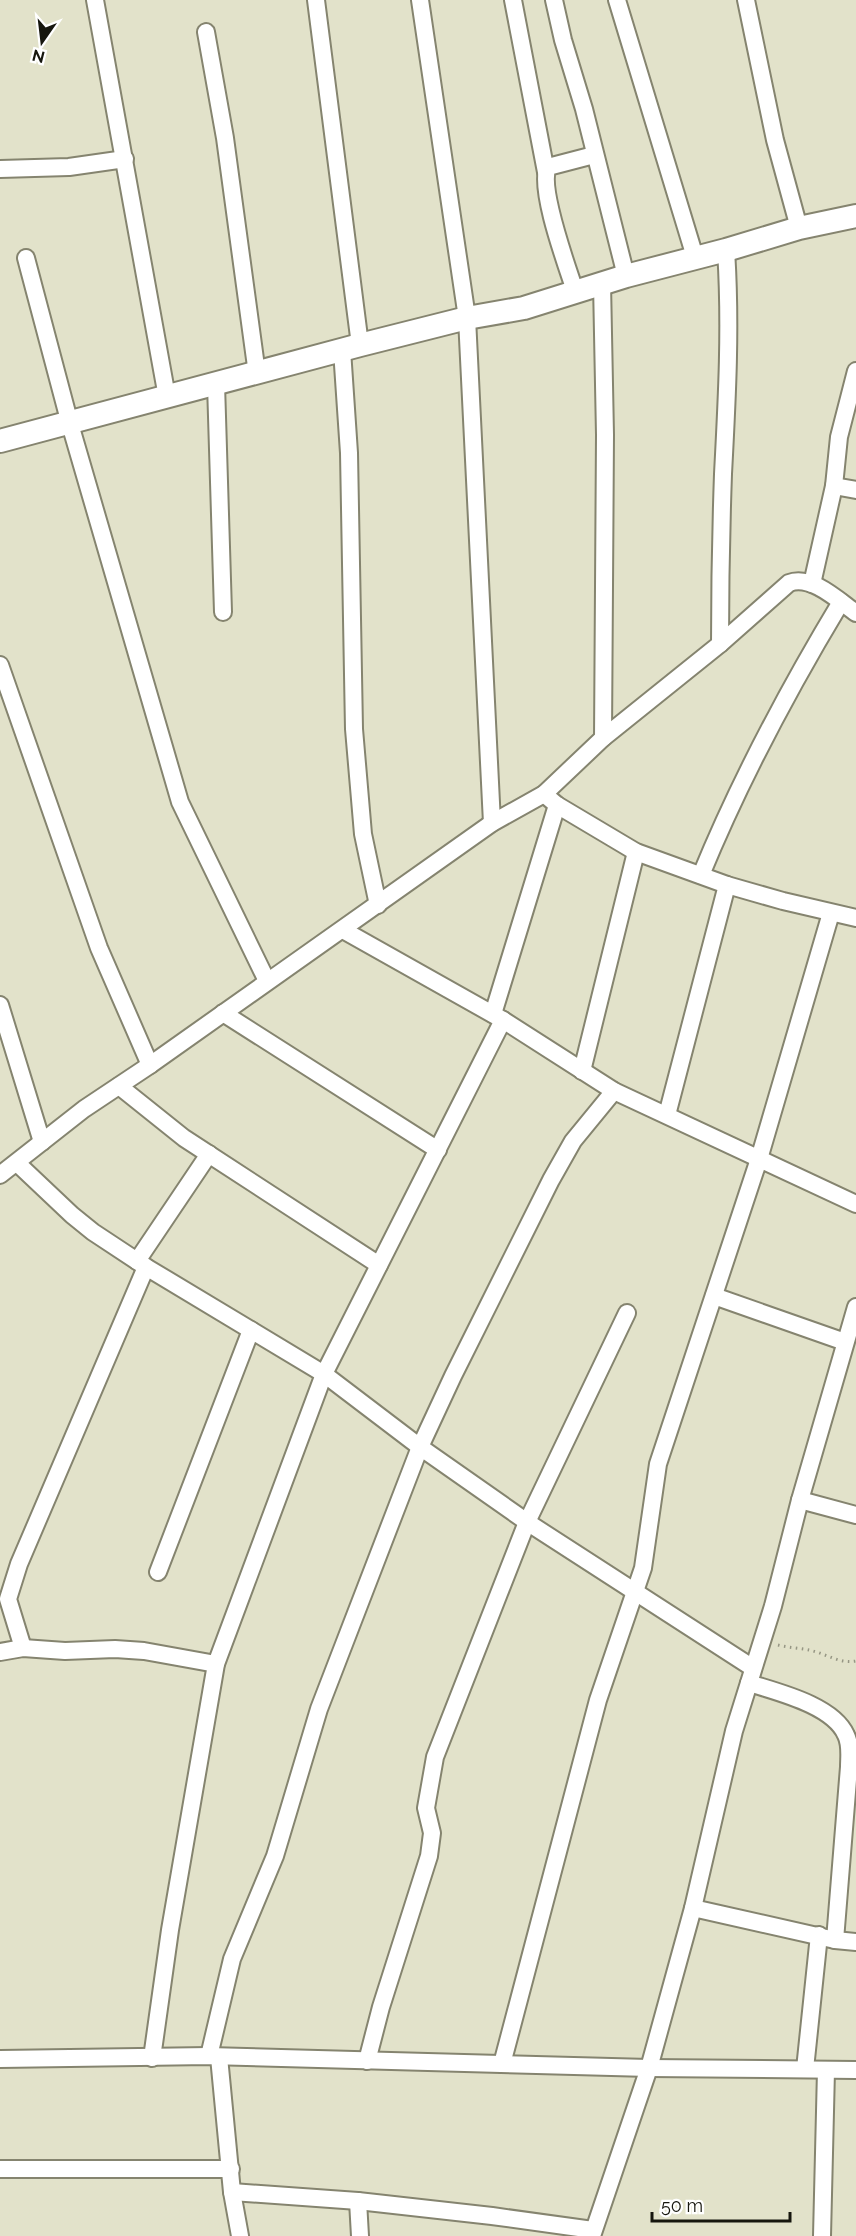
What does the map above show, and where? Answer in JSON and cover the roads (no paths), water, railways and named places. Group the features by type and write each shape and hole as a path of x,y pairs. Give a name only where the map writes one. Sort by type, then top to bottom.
{"street":[{"path":"95,0 167,397"},
{"path":"316,0 351,347 349,453 354,729 363,834 378,905"},
{"path":"420,0 467,318 492,823"},
{"path":"513,0 546,172 546,192 575,291"},
{"path":"554,0 626,276"},
{"path":"617,0 695,257"},
{"path":"746,0 775,140 799,228"},
{"path":"206,32 225,138 258,374"},
{"path":"546,172 548,167 594,155"},
{"path":"0,169 69,167 125,159"},
{"path":"0,441 258,374 351,347 467,318 524,308 626,276 799,228 856,216"},
{"path":"720,644 720,546 728,398 726,250"},
{"path":"27,258 70,424 180,802 267,981"},
{"path":"602,283 605,435 603,738"},
{"path":"812,584 834,486 839,437 856,371"},
{"path":"216,384 223,612"},
{"path":"834,486 856,490"},
{"path":"0,1175 84,1109 343,930 492,823 544,794 603,738 720,644 789,583 801,581 812,584 856,612"},
{"path":"701,875 739,784 799,672 841,602"},
{"path":"0,665 99,948 150,1065"},
{"path":"544,794 557,805 636,852 727,885 856,918"},
{"path":"152,2058 170,1930 216,1664 324,1374 438,1150 498,1017 557,805"},
{"path":"582,1071 636,852"},
{"path":"667,1115 727,885"},
{"path":"502,2064 598,1700 643,1568 658,1464 759,1159 831,913"},
{"path":"343,930 498,1017 614,1091 856,1204"},
{"path":"0,1005 42,1142"},
{"path":"223,1013 438,1150"},
{"path":"120,1086 156,1117 209,1154 379,1265"},
{"path":"240,2236 214,2056 236,1948 275,1856 322,1701 420,1447 551,1180 573,1141 614,1091"},
{"path":"8,1599 19,1564 141,1264 209,1154"},
{"path":"17,1163 72,1215 141,1264 324,1374 420,1447 527,1522 635,1593 751,1676 809,1704 840,1725 846,1734 849,1746 849,1767 827,1938 805,2069"},
{"path":"714,1296 845,1342"},
{"path":"232,2192 358,2201 592,2233 649,2068 693,1908 734,1731 773,1606 800,1500 856,1307"},
{"path":"367,2061 381,2007 429,1856 432,1833 426,1809 435,1757 527,1522 627,1313"},
{"path":"158,1572 251,1330"},
{"path":"800,1500 856,1515"},
{"path":"0,1577 23,1648"},
{"path":"0,1652 23,1648 65,1651 115,1649 144,1651 216,1664"},
{"path":"693,1908 827,1938 856,1942"},
{"path":"0,2058 214,2056 649,2068 856,2070"},
{"path":"822,2236 826,2070"},
{"path":"0,2169 231,2169"},
{"path":"358,2201 360,2236"}]}
